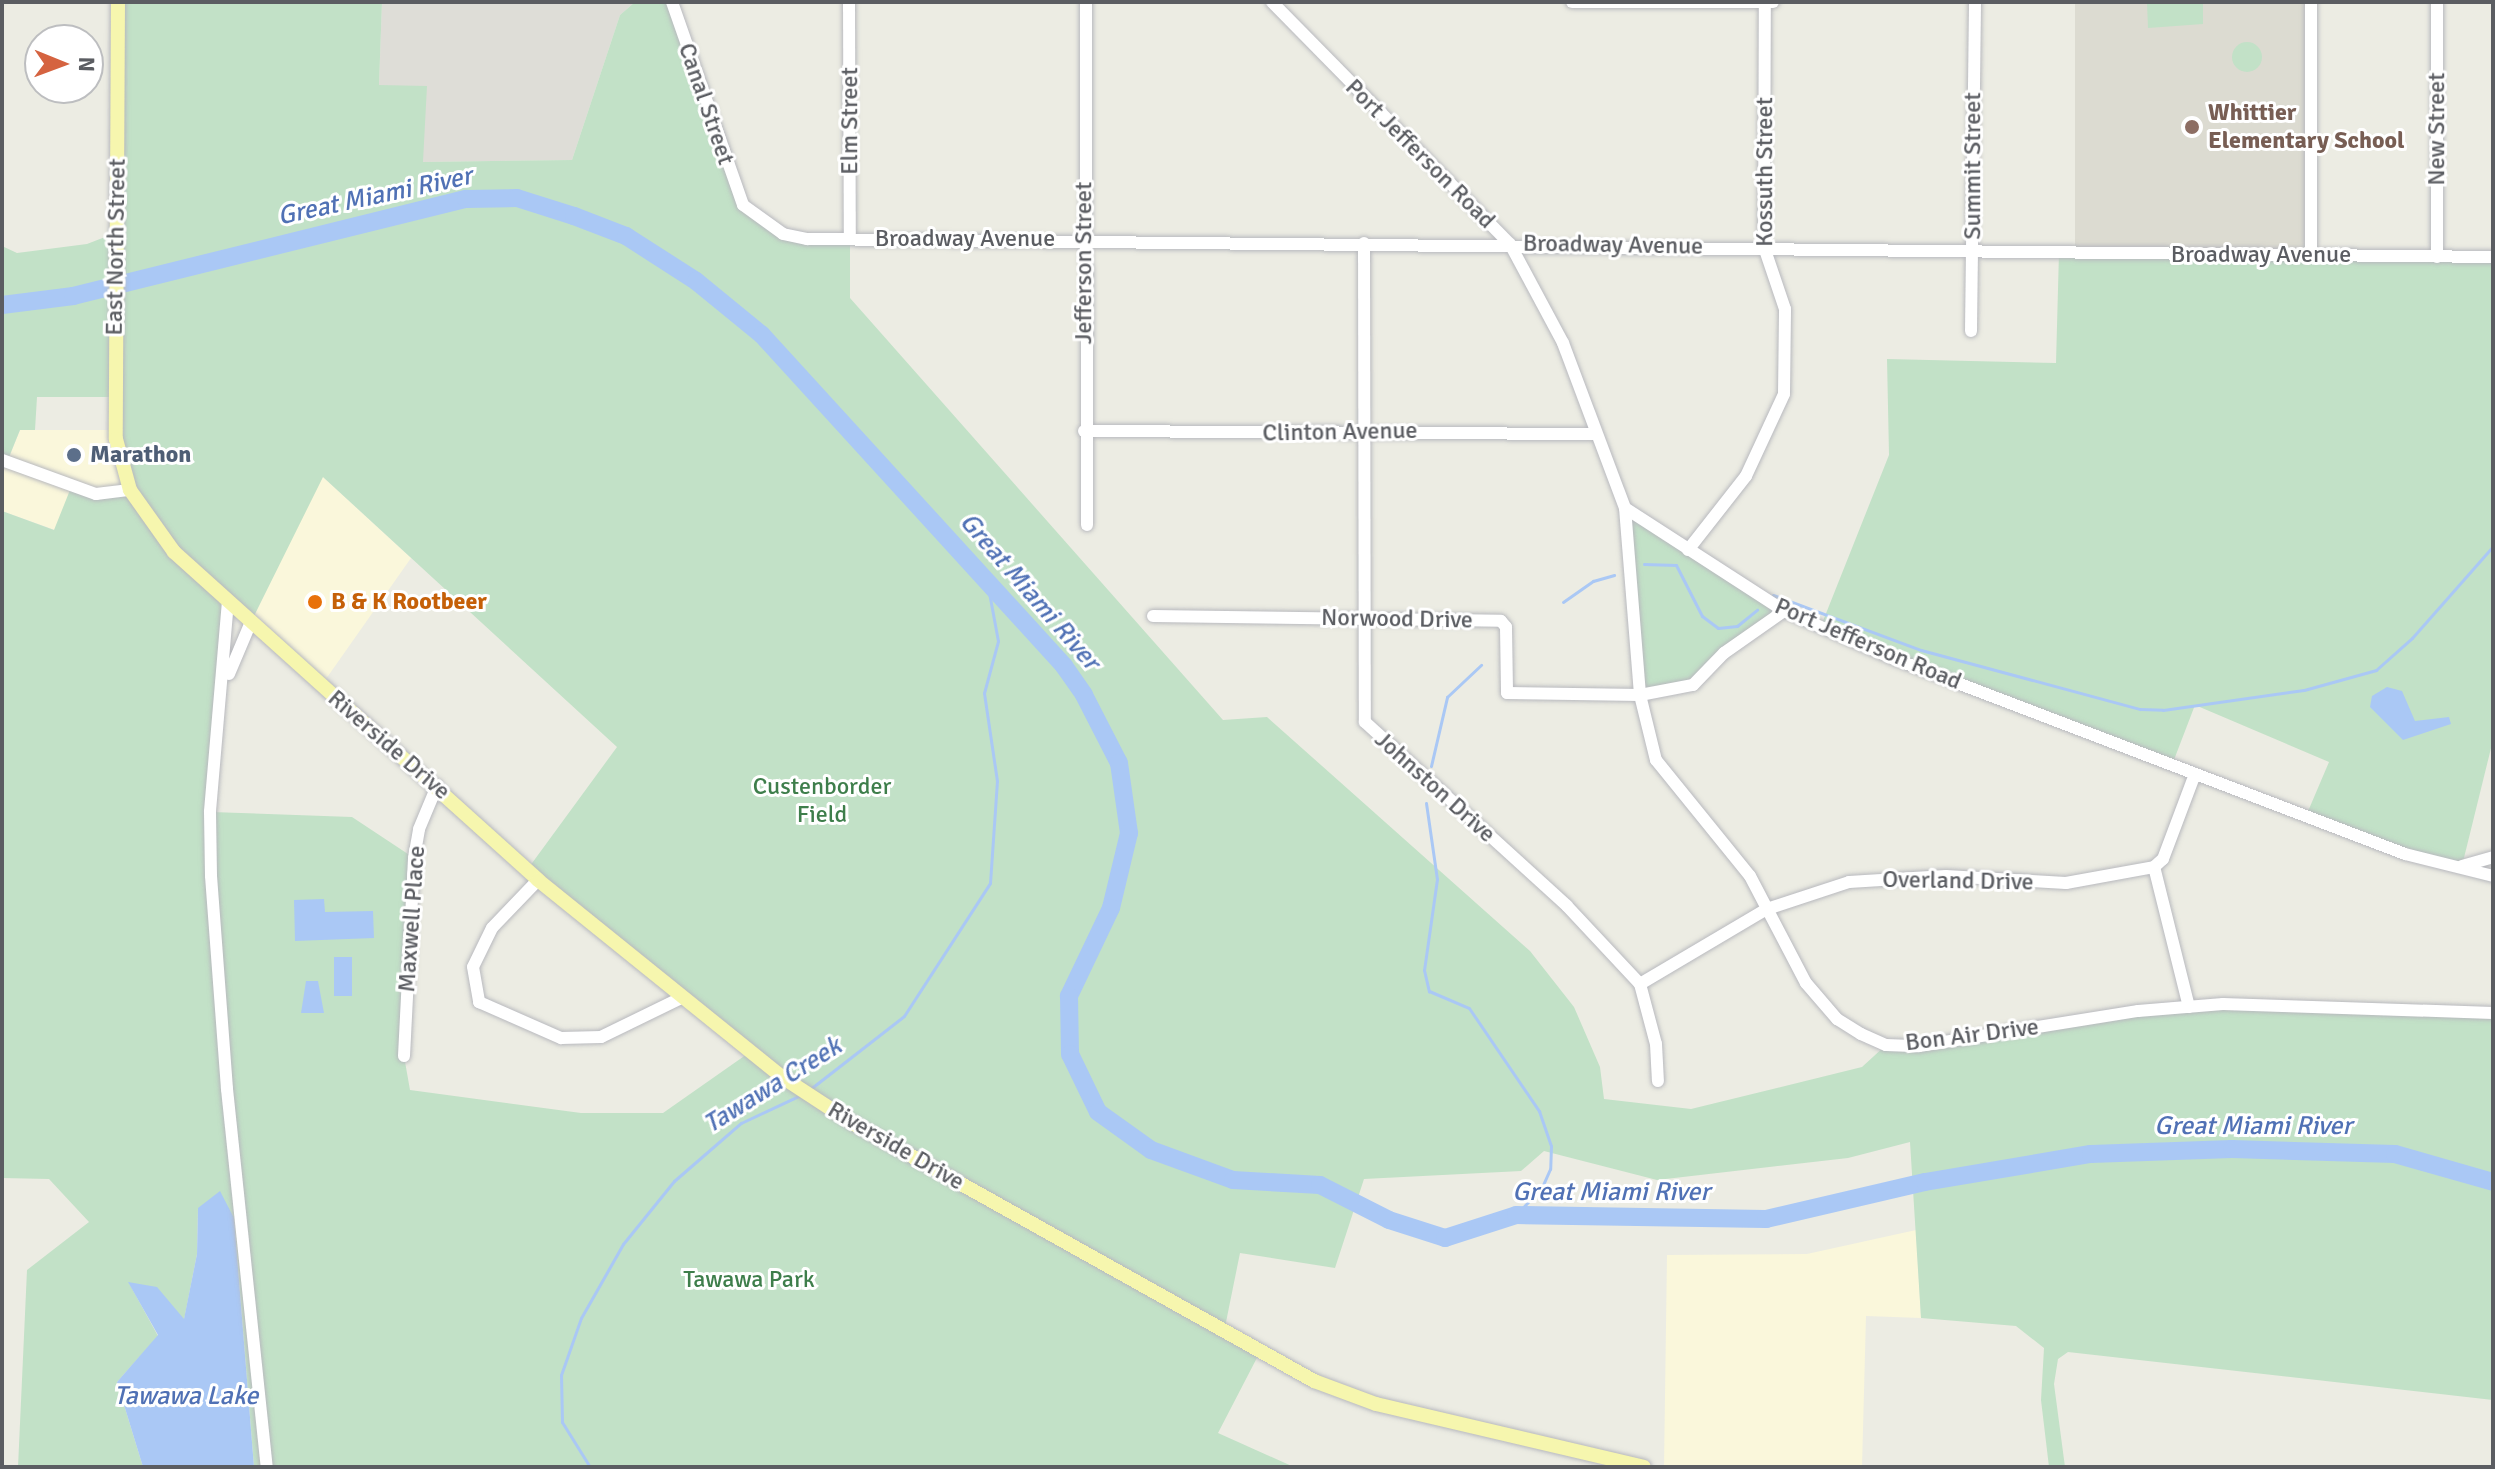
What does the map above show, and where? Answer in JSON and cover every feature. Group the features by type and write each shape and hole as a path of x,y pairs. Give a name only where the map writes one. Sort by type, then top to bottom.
{"main road":[{"name":"East North Street","path":"118,2 118,233 113,397 116,439 130,490"},
{"name":"Riverside Drive","path":"130,490 174,552 538,880 782,1077 854,1124 1314,1381 1376,1404 1644,1467"}],"street":[{"name":"Canal Street","path":"672,2 743,205"},
{"name":"Elm Street","path":"849,2 850,239"},
{"name":"Jefferson Street","path":"1086,2 1083,239 1087,525"},
{"name":"Port Jefferson Road","path":"1272,2 1510,244 1563,343 1625,508 1784,611 2405,854 2493,876"},
{"path":"1572,2 1768,2"},
{"name":"Kossuth Street","path":"1688,550 1746,476 1776,422 1784,394 1785,309 1764,247 1768,2"},
{"name":"Summit Street","path":"1971,331 1975,2"},
{"path":"2311,2 2311,255"},
{"name":"New Street","path":"2437,2 2437,257"},
{"name":"Broadway Avenue","path":"743,205 783,234 850,239 1083,239 2493,257"},
{"name":"Johnston Drive","path":"1364,243 1365,722 1372,732 1567,906 1640,984 1656,1044 1658,1081"},
{"name":"Clinton Avenue","path":"1084,431 1596,434"},
{"path":"2,460 96,494 130,490"},
{"name":"Bon Air Drive","path":"1625,508 1640,695 1656,760 1750,876 1806,983 1837,1019 1886,1045 1919,1046 2189,1007 2392,1007 2493,1013"},
{"path":"228,601 224,684 210,812 211,876 227,1089 267,1467"},
{"name":"Norwood Drive","path":"1153,616 1501,621 1506,627 1507,693 1640,695 1693,685 1724,653 1784,611"},
{"path":"224,684 251,622"},
{"path":"2189,1007 2154,867 2163,859 2195,774"},
{"name":"Maxwell Place","path":"404,1056 414,858 419,829 437,786"},
{"path":"2462,866 2493,857"},
{"name":"Overland Drive","path":"1640,984 1767,909 1849,882 1946,876 2066,883 2154,867"},
{"path":"538,880 492,928 473,967 479,1002 561,1038 601,1037 681,998"}],"shaded area":[{"path":"382,2 635,2 620,15 572,160 422,162 379,85"},
{"name":"Whittier Elementary School","path":"2075,2 2311,2 2311,252 2075,252"},
{"path":"20,430 115,430 130,490 55,530 2,511 2,475"},
{"path":"322,476 411,558 321,686 251,622"},
{"path":"1916,1230 1921,1318 1866,1316 1862,1467 1664,1467 1667,1255 1807,1254"}],"green space":[{"path":"118,2 382,2 379,85 427,86 423,162 572,160 620,15 635,2 672,2 743,205 783,234 850,239 850,298 1223,720 1267,717 1530,951 1574,1007 1600,1067 1604,1099 1691,1109 1862,1067 1886,1045 2223,1004 2493,1013 2493,1400 2068,1352 2058,1359 2054,1384 2065,1467 2049,1467 2041,1400 2044,1348 2016,1326 1921,1318 1910,1142 1848,1158 1657,1180 1544,1151 1521,1171 1364,1179 1335,1268 1240,1253 1224,1332 1260,1352 1218,1433 1294,1467 254,1467 234,1218 198,1208 197,1254 184,1320 129,1283 158,1336 117,1382 143,1467 18,1467 27,1270 89,1222 49,1179 2,1178 2,511 54,530 72,485 96,494 130,490 113,397 37,397 35,430 20,430 7,462 2,460 2,246 17,253 87,244 118,232","holes":["323,477 617,747 527,870 750,1052 663,1113 581,1113 410,1090 404,1056 414,858 352,817 211,812 229,601 251,622"]},
{"path":"2147,3 2203,4 2203,24 2148,28"},
{"path":"2247,42 2253,43 2261,51 2261,63 2253,71 2247,72 2241,71 2233,63 2232,57 2233,51 2241,43"},
{"path":"2059,252 2493,257 2493,740 2462,866 2306,816 2329,762 2195,705 2172,765 1821,626 1889,455 1887,359 2056,363"},
{"path":"1625,508 1784,611 1693,685 1640,695"}],"water":[{"path":"2387,687 2402,691 2415,721 2449,717 2451,724 2403,740 2370,707 2372,696"},
{"path":"324,899 325,912 373,911 374,938 295,941 294,900"},
{"path":"334,957 352,957 352,996 334,996"},
{"path":"306,981 318,981 324,1013 301,1013"},
{"name":"Tawawa Lake","path":"220,1191 234,1218 254,1467 143,1467 117,1382 158,1335 128,1282 157,1287 184,1319 197,1254 198,1208"}],"waterway":[{"name":"Great Miami River","path":"2,305 73,296 466,199 517,198 574,216 626,236 696,281 762,335 1064,666 1084,695 1119,763 1129,833 1111,908 1069,996 1070,1054 1098,1112 1151,1150 1233,1180 1320,1185 1389,1220 1445,1238 1516,1215 1766,1219 1925,1182 2091,1154 2232,1149 2395,1154 2493,1182"},
{"path":"1773,595 1921,650 2140,709 2163,710 2304,690 2376,670 2412,638 2493,546"},
{"path":"1644,564 1676,565 1702,616 1718,628 1737,626 1757,610"},
{"path":"1563,602 1593,581 1614,575"},
{"name":"Tawawa Creek","path":"809,1090 904,1016 990,883 997,781 984,693 998,641 988,587"},
{"path":"1431,766 1447,697 1481,665"},
{"path":"1426,803 1437,879 1424,970 1429,991 1469,1008 1539,1111 1551,1146 1550,1169 1542,1187 1516,1215"},
{"name":"Tawawa Creek","path":"590,1467 562,1422 561,1375 581,1318 623,1244 674,1181 741,1123 803,1094"}],"place":[{"name":"Whittier Elementary School","path":"2192,127"},
{"name":"Marathon","path":"74,455"},
{"name":"B & K Rootbeer","path":"315,602"}],"park label":[{"name":"Custenborder Field","path":"822,801"},
{"name":"Tawawa Park","path":"749,1280"}]}
